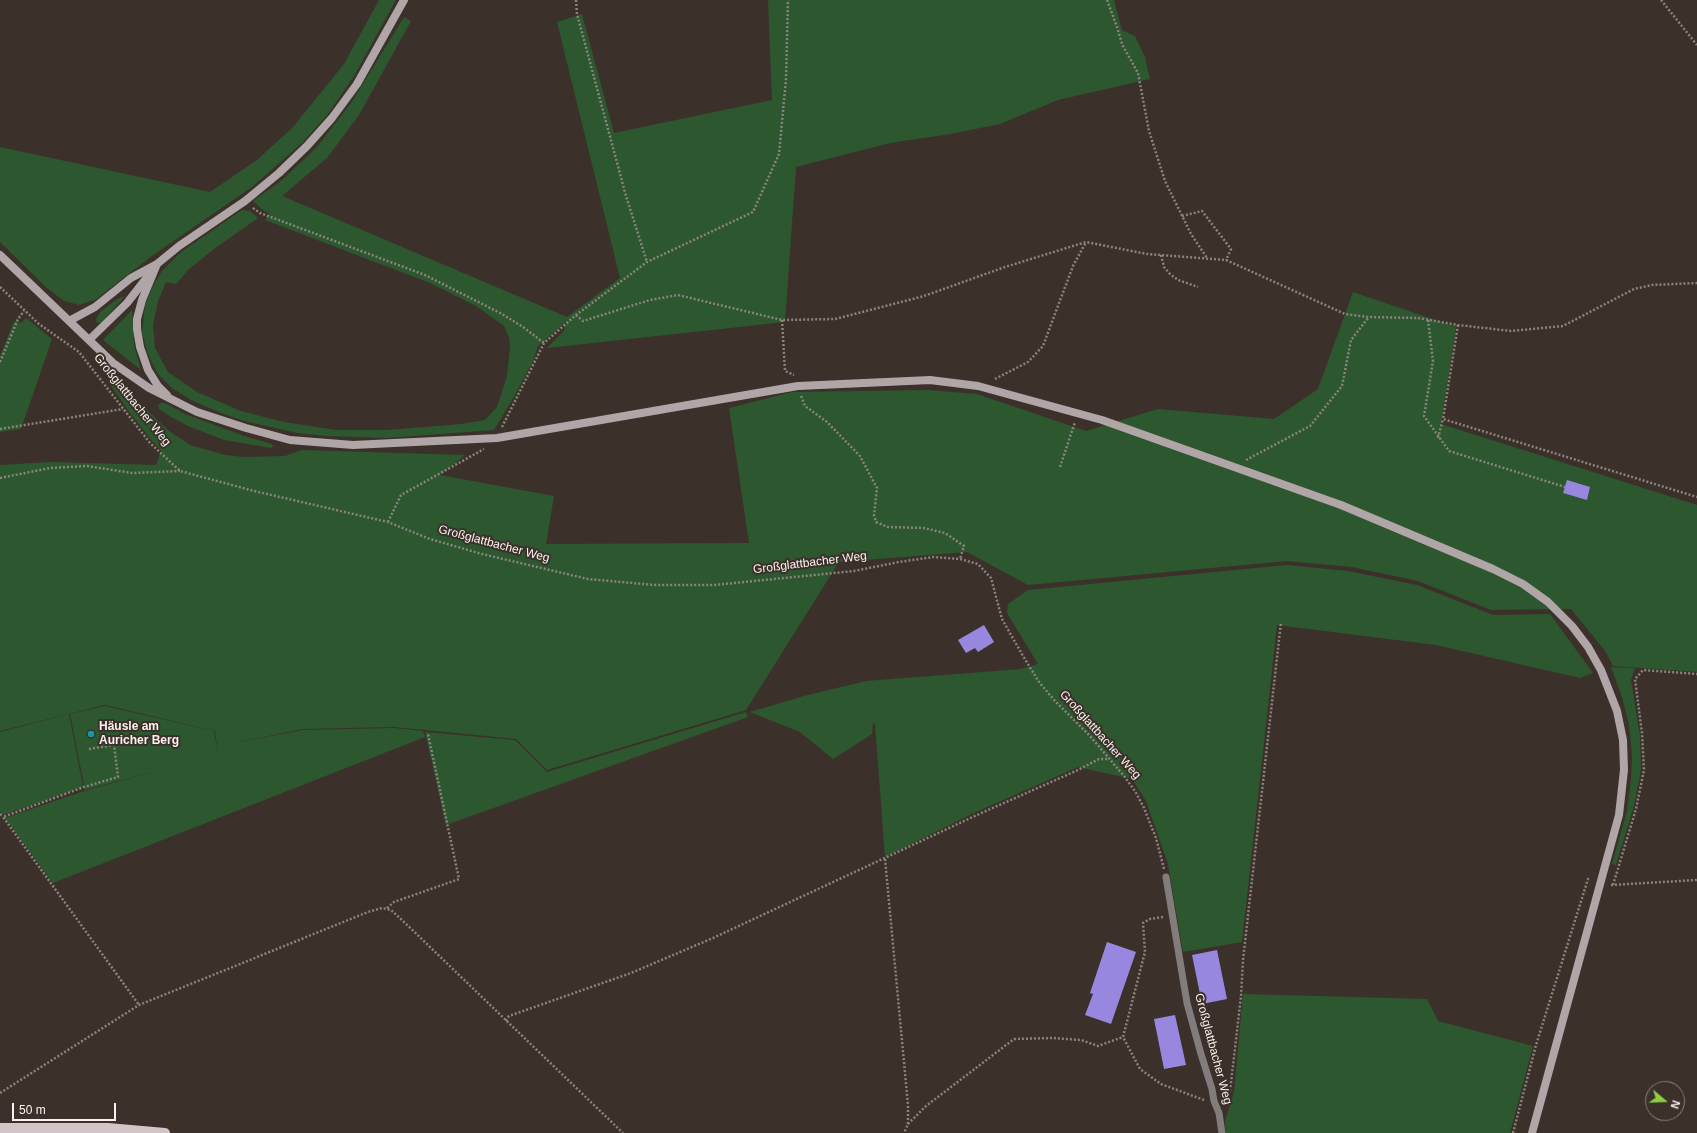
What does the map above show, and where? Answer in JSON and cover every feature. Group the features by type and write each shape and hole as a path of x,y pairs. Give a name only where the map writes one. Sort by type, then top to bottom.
{"main road":[{"path":"69,321 95,307 131,278 157,264 179,246 245,201 279,173 307,146 332,118 357,84 404,0"},
{"path":"0,255 113,363 149,388 174,402 197,412 239,426 290,440 353,445 497,438 798,386 930,380 978,386 1102,420 1341,505 1502,573 1523,584 1572,626 1588,647 1604,676 1617,711 1623,740 1624,770 1622,800 1532,1133"},
{"path":"89,340 127,303 157,264"},
{"path":"157,264 139,311 137,319 138,339 142,358 148,370 158,386 174,402"},
{"path":"0,1128 108,1128 165,1133"}],"lane":[{"name":"Großglattbacher Weg","path":"1166,877 1187,1003 1212,1089 1214,1102 1219,1113 1222,1133"}],"path":[{"path":"576,0 577,14 626,196 647,262"},
{"path":"388,522 401,495 481,452 497,438 544,343 576,315 647,262 753,212 780,154 786,79 788,0"},
{"path":"1107,0 1122,44 1138,73 1149,131 1165,181 1190,234 1208,259"},
{"path":"1661,0 1697,45"},
{"path":"245,201 260,213 425,275 502,314 523,327 544,343"},
{"path":"1182,216 1202,211 1231,249 1226,260"},
{"path":"576,315 583,321 650,300 678,295 782,320 835,319 924,296 1004,267 1086,242 1147,254 1226,260 1345,314 1369,317 1418,318 1458,325 1512,331 1563,326 1634,289 1652,285 1697,283"},
{"path":"978,386 1000,377 1028,362 1043,346 1073,266 1086,242"},
{"path":"1161,255 1164,267 1170,274 1178,280 1198,287"},
{"name":"Großglattbacher Weg","path":"0,287 39,324 79,352 150,443 180,471 254,491 388,522 430,539 498,558 588,579 654,585 714,585 854,571 899,562 933,558 960,559 978,564 991,578 1002,619 1022,656 1039,682 1055,701 1090,736 1135,791 1144,808 1156,838 1166,877"},
{"path":"0,362 18,319 24,311"},
{"path":"1232,467 1310,426 1342,386 1351,340 1369,317"},
{"path":"782,320 785,370 796,377 805,406 827,422 860,456 877,488 874,515 876,522 888,527 924,528 946,533 964,546 960,559"},
{"path":"1428,320 1433,361 1424,416 1449,452 1565,487"},
{"path":"1438,438 1443,419 1458,325"},
{"path":"0,429 123,409"},
{"path":"1443,419 1697,498"},
{"path":"1060,467 1075,422"},
{"path":"0,478 50,468 87,466 132,473 180,471"},
{"path":"1219,1113 1222,1110 1230,1091 1241,996 1243,960 1281,622"},
{"path":"1697,674 1643,670 1635,679 1642,733 1644,770 1636,810 1613,885 1697,880"},
{"path":"0,1093 139,1005 368,912 386,908 394,902 459,879 428,734"},
{"path":"3,817 84,787 118,777 114,745 89,749"},
{"path":"506,1021 509,1016 631,973 714,938 1099,759 1110,759"},
{"path":"0,814 139,1005"},
{"path":"885,859 908,1105 908,1124"},
{"path":"1513,1133 1536,1045 1588,879 1600,883"},
{"path":"386,908 402,920 623,1133"},
{"path":"1172,915 1150,919 1143,923 1145,952 1123,1037 1140,1069 1160,1084 1204,1100 1214,1102"},
{"path":"904,1133 908,1124 926,1106 1014,1039 1053,1038 1081,1040 1098,1046 1123,1037"}],"green space":[{"path":"379,0 396,0 354,76 328,114 303,142 252,187 152,256 95,300 79,305 64,301 47,288 0,242 0,147 210,192 257,160 293,127 344,64"},
{"path":"768,0 1114,0 1122,30 1135,36 1145,57 1150,79 1058,100 1000,124 950,134 890,143 796,167 785,322 547,348 564,331 566,322 538,346 533,361 494,430 387,438 325,436 297,433 244,421 221,413 191,400 172,388 158,374 148,355 142,332 145,305 154,284 162,271 181,252 242,210 250,211 258,218 214,249 189,269 176,284 166,282 158,301 153,325 155,348 168,372 197,392 241,411 284,422 336,430 388,430 461,424 485,420 497,407 507,376 510,347 509,337 504,326 476,306 430,283 265,220 269,213 264,211 253,201 281,181 317,147 351,103 404,17 411,21 359,115 327,158 282,196 567,317 620,278 557,22 582,14 614,133 772,100"},
{"path":"1353,292 1456,327 1441,424 1697,505 1697,672 1613,666 1606,652 1571,609 1491,610 1418,581 1352,567 1287,561 1028,585 967,552 839,562 746,710 547,770 516,739 394,727 303,729 229,744 303,730 394,728 423,731 425,737 53,883 5,818 84,791 170,767 85,790 70,714 105,706 214,731 218,754 215,731 105,705 0,731 0,465 51,462 156,465 161,450 130,413 111,386 117,381 169,431 190,445 225,455 244,457 285,456 302,450 465,455 440,475 554,496 546,544 749,543 729,408 792,392 928,390 977,394 1086,431 1158,409 1274,419 1318,389"},
{"path":"125,296 101,323 97,323 96,319 100,312 117,299"},
{"path":"132,310 134,345 141,370 103,340"},
{"path":"26,318 52,339 21,429 0,432 0,356 14,321 21,323"},
{"path":"160,403 165,403 185,414 244,436 272,444 273,447 271,448 224,440 188,426 159,409 158,405"},
{"path":"1287,565 1348,571 1417,585 1493,615 1550,614 1593,673 1580,678 1436,645 1277,625 1242,942 1183,952 1168,864 1146,801 1132,779 1078,767 976,812 885,857 875,724 873,723 872,734 833,759 800,732 750,712 804,696 866,681 1021,669 1038,664 1007,613 1008,604 1028,590"},
{"path":"1611,667 1635,668 1631,680 1640,736 1641,770 1634,806 1616,865 1612,864 1627,811 1632,756 1629,725 1622,697"},
{"path":"746,712 748,717 446,825 425,732 515,740 547,772"},
{"path":"69,714 83,787 3,815 0,811 0,732"},
{"path":"1243,994 1427,999 1438,1021 1533,1046 1510,1133 1226,1133 1225,1121 1234,1092"}],"building":[{"path":"1567,480 1590,487 1587,500 1563,493"},
{"path":"984,625 994,642 978,652 975,648 966,653 958,640"},
{"path":"1107,942 1136,952 1111,1024 1085,1015 1093,994 1090,993"},
{"path":"1217,950 1227,999 1202,1004 1192,955"},
{"path":"1175,1015 1186,1065 1164,1069 1154,1019"}],"place":[{"name":"Häusle am Auricher Berg","path":"91,734"}]}
